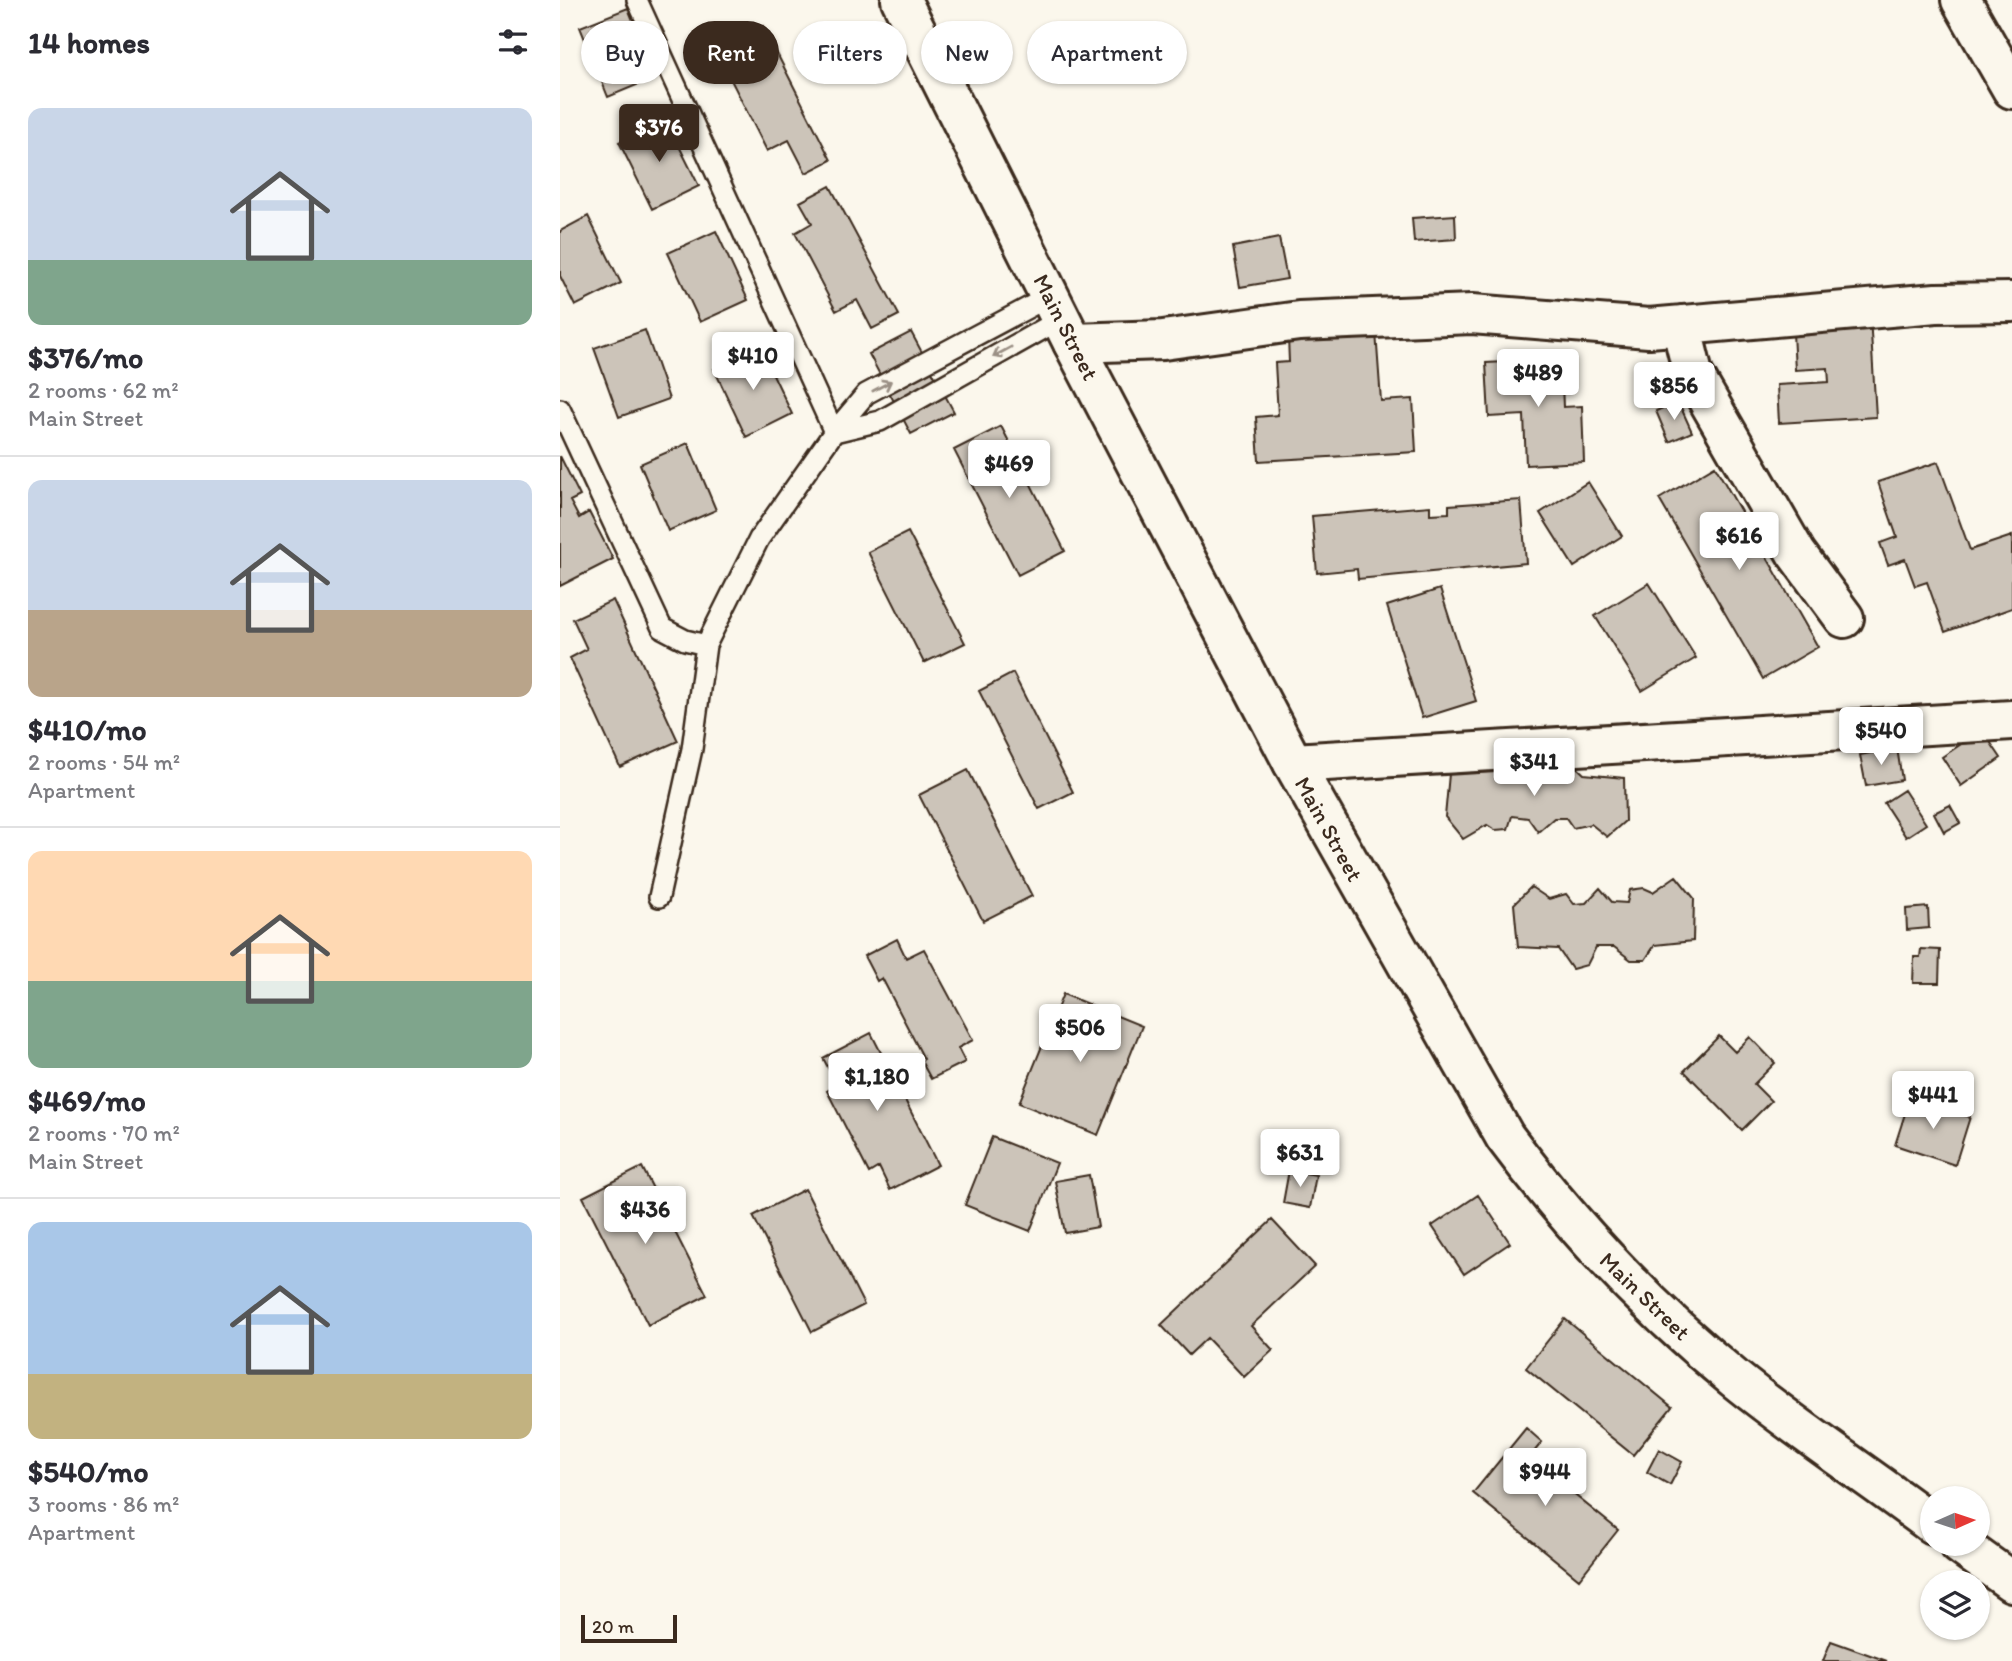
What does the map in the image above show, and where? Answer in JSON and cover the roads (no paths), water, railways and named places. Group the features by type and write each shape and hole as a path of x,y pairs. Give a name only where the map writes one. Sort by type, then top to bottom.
{"street":[{"name":"Main Street","path":"901,0 1061,319 1293,763 1483,1104 1546,1192 1635,1289 1735,1379 1920,1515"},
{"path":"1961,0 2012,89"},
{"path":"1061,319 1163,340 1299,321 1472,314 1649,328 1936,303 2012,302"},
{"path":"1681,325 1693,374 1796,553 1844,618"},
{"path":"1293,763 2012,720"},
{"path":"1976,1556 2012,1582"}],"lane":[{"path":"637,0 834,432"},
{"path":"834,432 880,421 1061,319"},
{"path":"659,897 692,749 706,645 759,539 834,432 866,394 1061,319"},
{"path":"560,409 662,628 685,640 706,645"}]}
